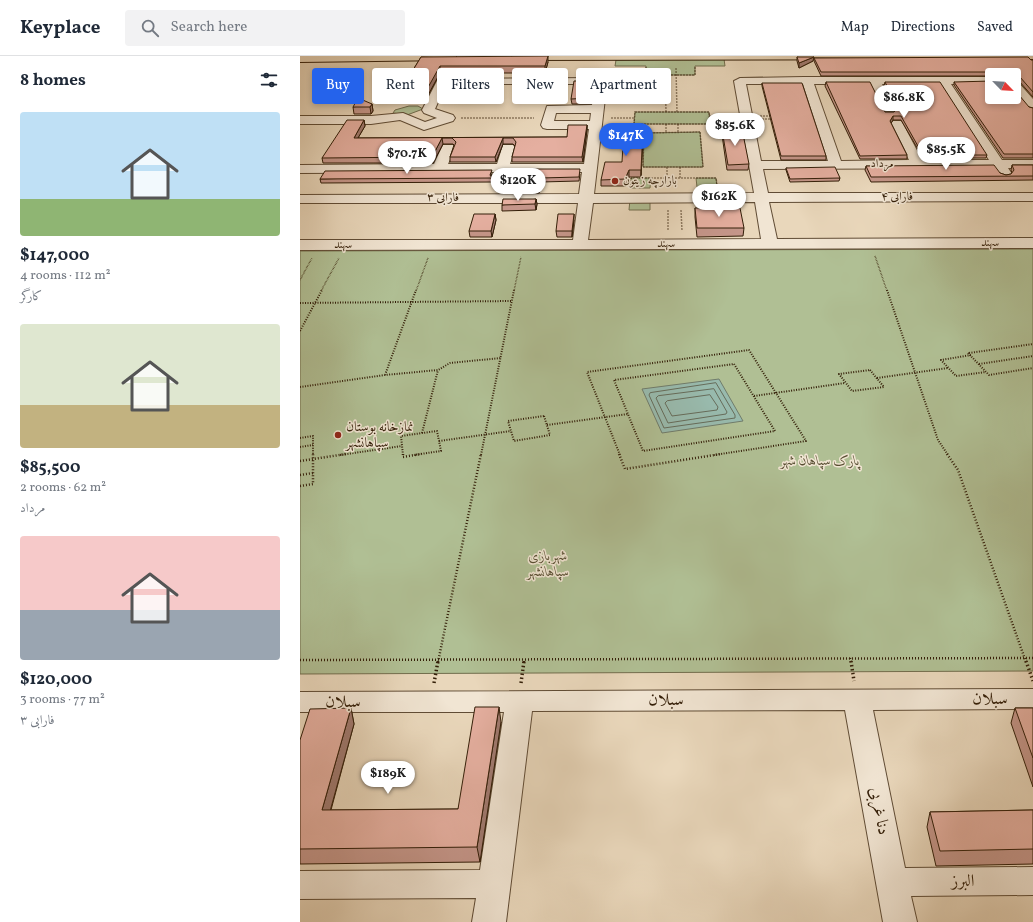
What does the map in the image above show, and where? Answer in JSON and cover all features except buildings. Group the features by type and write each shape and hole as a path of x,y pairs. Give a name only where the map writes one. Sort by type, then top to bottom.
{"main road":[{"path":"509,57 1033,56"},
{"path":"300,59 324,57 463,57"},
{"path":"300,66 326,62 380,61 415,57"}],"street":[{"path":"807,80 836,164"},
{"path":"875,80 890,111"},
{"path":"942,80 1008,178"},
{"path":"770,244 740,81 985,80"},
{"path":"1021,80 1027,80"},
{"path":"300,120 371,120 398,112 422,113 442,82 474,87 527,86 601,81 580,244"},
{"path":"1021,92 1033,107"},
{"path":"398,112 424,126 449,118 426,105"},
{"path":"549,118 551,109 597,117"},
{"path":"897,124 917,164"},
{"path":"439,169 448,148"},
{"path":"500,174 508,148"},
{"name":"مرداد","path":"756,165 1033,164"},
{"path":"300,169 423,174 439,169 500,174 589,168"},
{"name":"فارابی ۴","path":"586,198 1033,197"},
{"name":"فارابی ۳","path":"300,199 586,198"},
{"name":"سهند","path":"300,245 1033,243"},
{"name":"سبلان","path":"300,702 1033,699"},
{"name":"دنا غربی","path":"857,700 900,922"},
{"path":"489,922 519,701"},
{"name":"البرز","path":"892,882 1033,881"},
{"path":"300,885 494,884"}],"path":[{"path":"676,75 677,112"},
{"path":"666,104 666,112"},
{"path":"635,112 677,112 709,112 710,124 634,124 635,112"},
{"path":"709,116 776,119"},
{"path":"709,119 776,116"},
{"path":"597,117 634,118"},
{"path":"461,118 549,118"},
{"path":"666,124 666,132"},
{"path":"678,124 678,132"},
{"path":"644,132 678,132 700,132 704,167 643,167 644,132"},
{"path":"667,167 667,178"},
{"path":"680,167 680,178"},
{"path":"631,188 631,178 716,178 717,187"},
{"path":"651,178 651,183"},
{"path":"696,178 697,183"},
{"path":"668,210 675,244"},
{"path":"675,244 681,210"},
{"path":"870,243 938,440 958,470 1033,681"},
{"path":"430,701 523,244"},
{"path":"300,280 314,256"},
{"path":"300,331 340,256"},
{"path":"385,375 429,256"},
{"path":"300,303 512,301"},
{"path":"1033,344 968,353 989,375 1033,368"},
{"path":"749,350 806,441 625,469 604,417 587,372 749,350"},
{"path":"971,356 941,360 956,376 986,372"},
{"path":"979,364 1033,356"},
{"path":"300,387 385,375 438,370 450,363 500,358"},
{"path":"734,364 775,431 643,451 628,414 614,380 734,364"},
{"path":"877,378 948,368"},
{"path":"422,433 438,370"},
{"path":"870,370 884,387 852,391 845,383 839,374 870,370"},
{"path":"754,396 845,383"},
{"path":"547,426 628,414"},
{"path":"544,416 547,426 550,435 514,441 508,421 544,416"},
{"path":"438,431 439,441 441,451 403,457 400,436 438,431"},
{"path":"439,441 511,431"},
{"path":"300,438 313,436 313,484 300,486"},
{"path":"300,447 313,445"},
{"path":"300,461 402,446"},
{"path":"300,475 313,473"},
{"path":"850,658 857,700"},
{"path":"300,660 1033,658"},
{"path":"519,701 524,660"}],"green space":[{"path":"724,59 725,66 695,66 695,75 671,75 671,68 615,66 616,60"},
{"path":"409,106 418,106 423,109 407,115 393,113 395,110"},
{"path":"635,112 709,112 710,124 634,124"},
{"path":"700,132 703,167 643,167 644,133"},
{"path":"631,178 651,178 650,188 631,188"},
{"path":"696,178 716,178 717,187 697,187"},
{"path":"630,199 650,199 650,210 629,210"},
{"name":"پارک سپاهان شهر","path":"1033,249 1033,671 300,674 300,251"}],"water":[{"path":"719,379 743,421 662,433 642,389"}],"place":[{"name":"بازارچه زیتون","path":"615,181"},
{"name":"نمازخانه بوستان سپاهانشهر","path":"338,435"}],"park label":[{"name":"شهربازی سپاهانشهر","path":"548,564"}]}
